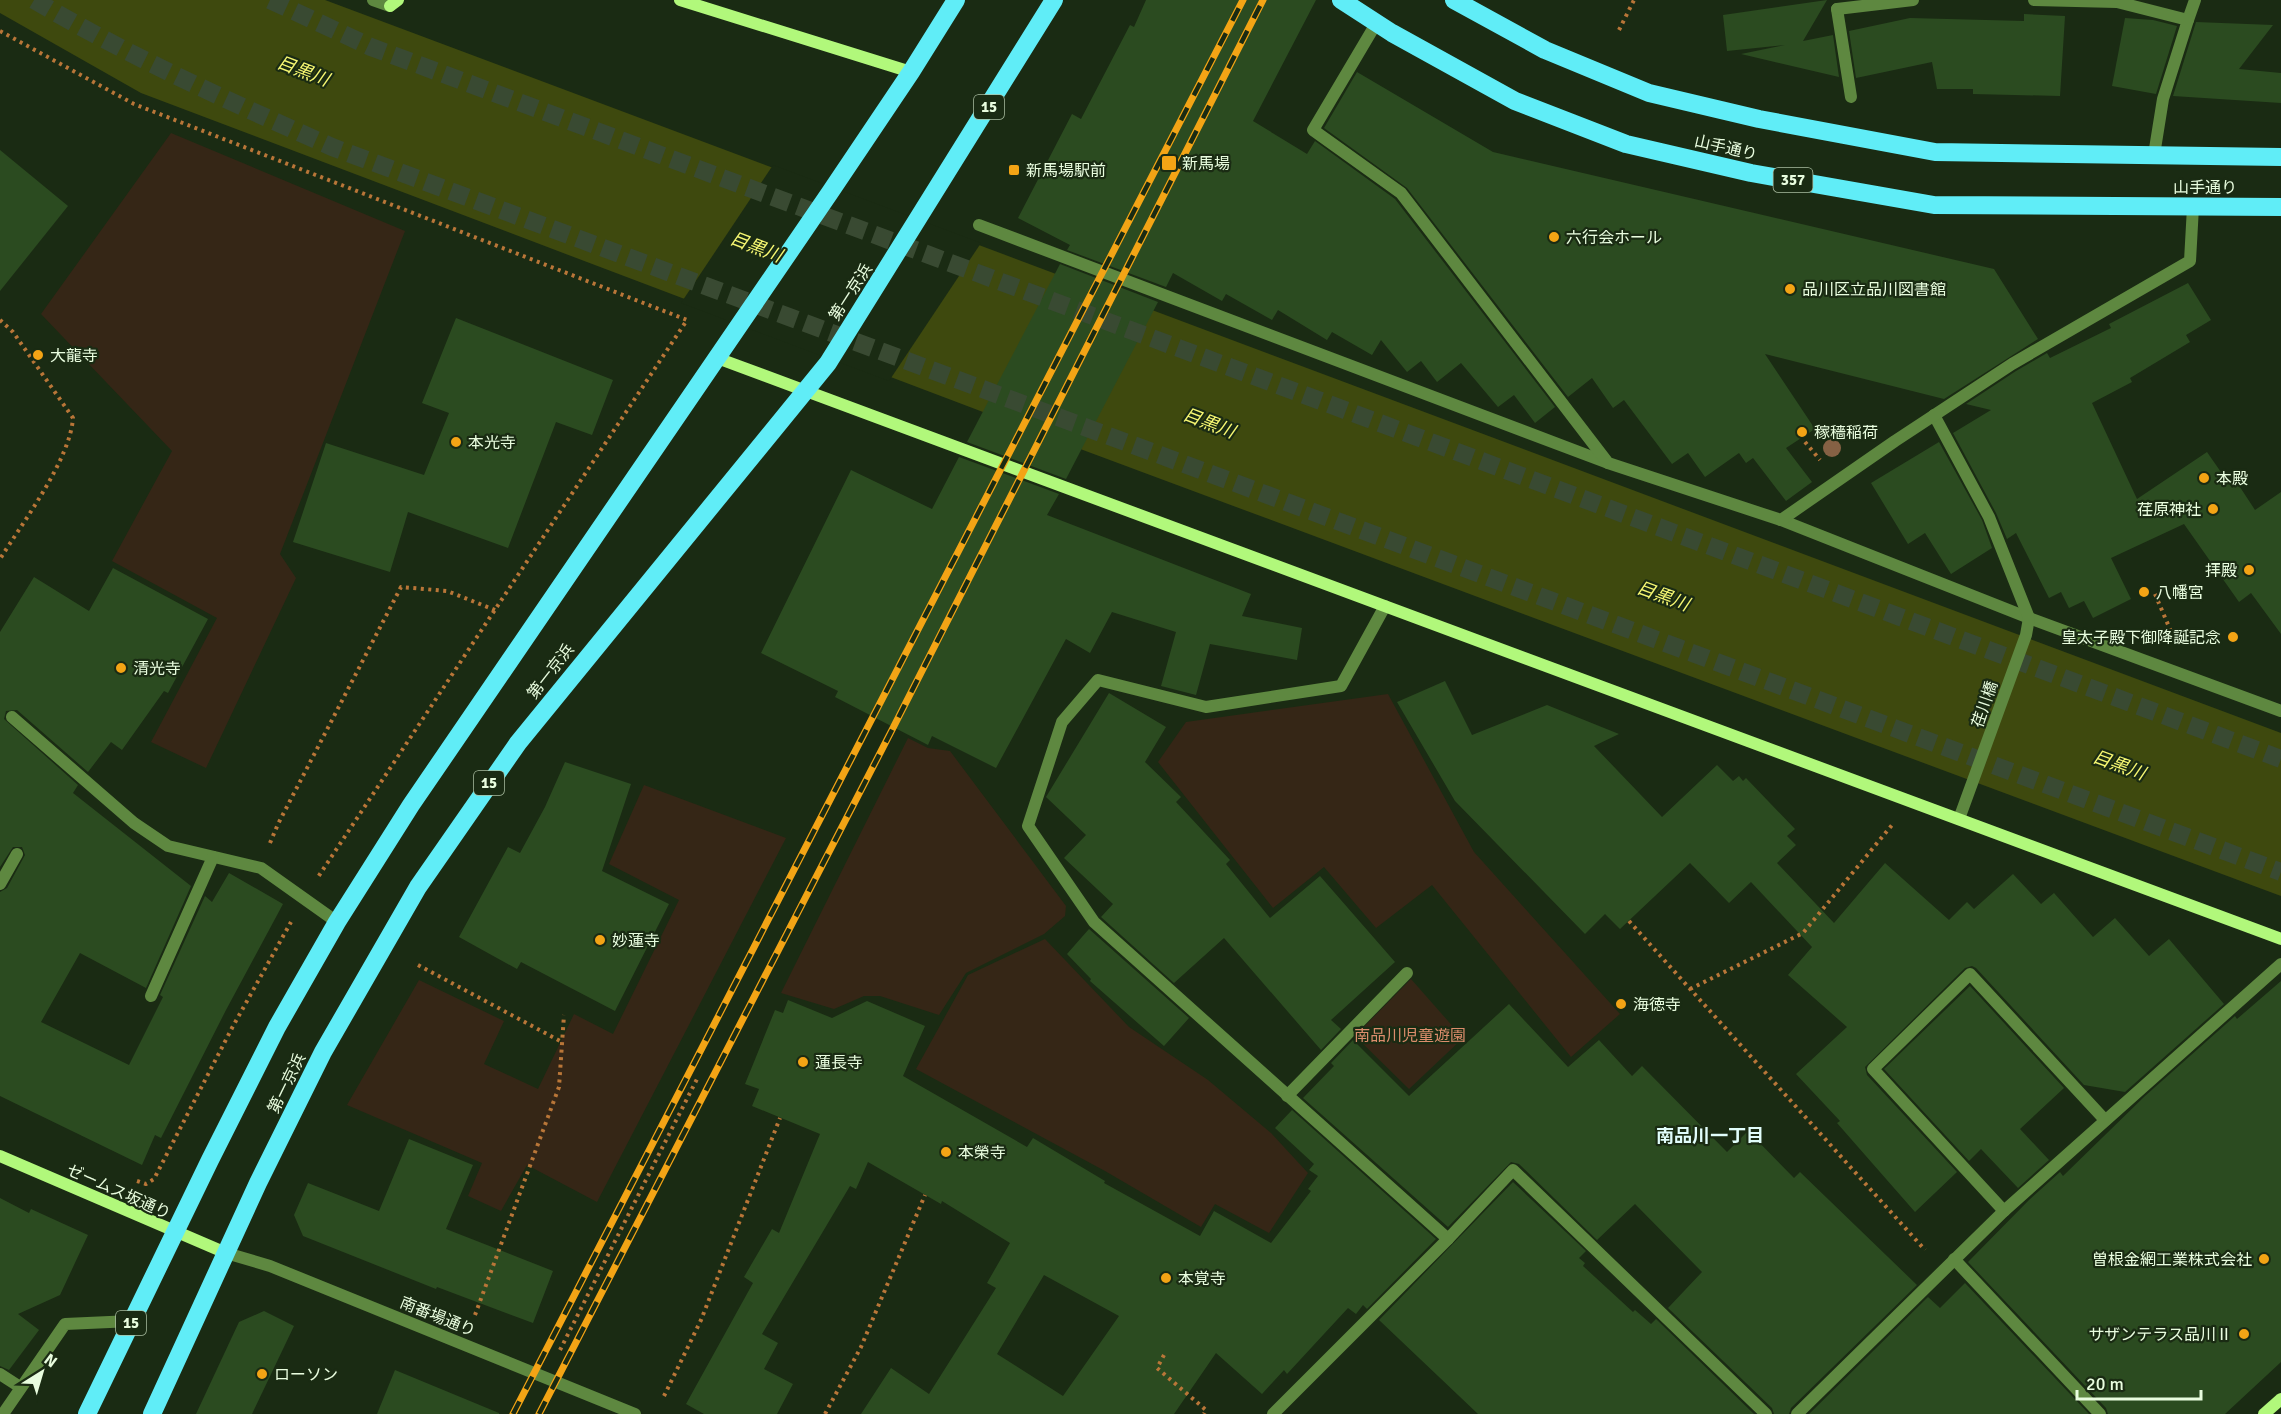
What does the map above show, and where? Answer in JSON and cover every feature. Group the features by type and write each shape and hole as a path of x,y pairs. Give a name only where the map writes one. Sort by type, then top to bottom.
{"highway":[{"name":"第一京浜","path":"87,1414 277,1028 337,922 411,805 831,191 956,0"},
{"name":"第一京浜","path":"152,1414 226,1253 323,1052 383,946 451,838 518,743 577,668 806,393 828,363 1054,0"},
{"name":"山手通り","path":"1341,0 1515,101 1626,144 1751,173 1934,204 2281,207"},
{"name":"山手通り","path":"1454,0 1545,50 1649,93 1759,119 1935,152 2281,158"}],"street":[{"path":"373,0 394,3"},
{"path":"680,0 911,72"},
{"path":"1851,97 1837,9 1913,0"},
{"path":"2034,0 2117,1 2188,20"},
{"path":"2154,155 2163,99 2195,0"},
{"path":"1377,22 1313,130 1401,193 1608,463"},
{"path":"1781,520 2013,364 2190,261 2193,207"},
{"path":"979,225 1608,463 1781,520 2029,618 2281,711"},
{"path":"717,358 806,393 2281,939"},
{"path":"1934,415 1989,517 2029,618"},
{"path":"1385,606 1341,686 1206,706 1098,680 1062,722 1028,826 1094,922 1448,1239"},
{"name":"荏川橋","path":"1959,819 1974,784 2026,635 2029,618"},
{"path":"12,717 134,823 168,846 261,868 337,922"},
{"path":"0,884 17,854"},
{"path":"151,996 213,857"},
{"path":"1797,1414 2004,1211 2281,964"},
{"path":"1287,1096 1407,973"},
{"path":"2004,1211 1874,1069 1970,974 2105,1120"},
{"name":"ゼームス坂通り","path":"0,1156 226,1253"},
{"path":"1273,1414 1448,1239 1513,1170 1766,1414"},
{"name":"南番場通り","path":"226,1253 270,1266 635,1414"},
{"path":"1954,1259 2100,1414"},
{"path":"3,1414 65,1324 132,1322"},
{"path":"0,1374 20,1387"},
{"path":"2264,1414 2281,1399"}],"path":[{"path":"1619,30 1634,0"},
{"path":"0,31 134,104 687,320 304,898 232,1028 154,1179 146,1184 133,1180"},
{"path":"0,320 13,332 61,397 73,418 72,435 64,455 0,559"},
{"path":"261,868 278,824 401,586 447,591 495,610"},
{"path":"2155,594 2190,677"},
{"path":"1690,989 1803,933 1893,824"},
{"path":"1629,921 1944,1270"},
{"path":"418,965 562,1042"},
{"path":"475,1315 559,1087 564,1014"},
{"path":"560,1350 697,1079"},
{"path":"664,1396 701,1320 780,1118"},
{"path":"825,1414 861,1347 925,1195"},
{"path":"1164,1355 1157,1368 1206,1410 1203,1414"}],"green space":[{"path":"171,133 405,231 280,554 296,578 206,768 151,742 217,618 112,561 172,451 41,314"},
{"path":"1388,694 1474,852 1620,1014 1571,1057 1432,885 1376,928 1324,867 1273,908 1158,762 1186,722"},
{"path":"908,738 928,748 950,751 1066,906 1065,916 1044,934 966,973 939,1015 880,996 864,996 834,1009 781,993"},
{"path":"644,785 786,838 597,1202 527,1165 501,1211 468,1196 482,1163 347,1105 419,980 504,1021 484,1064 538,1089 574,1014 613,1034 679,900 609,864"},
{"path":"1045,939 1129,1027 1208,1080 1271,1133 1308,1173 1269,1233 1215,1204 1201,1227 1105,1171 916,1069 968,975"},
{"name":"南品川児童遊園","path":"1411,979 1463,1038 1409,1089 1355,1036"}],"water":[{"name":"目黒川","path":"0,0 325,0 2281,733 2281,896 1083,450 141,93 0,13"}],"pier":[{"path":"773,165 981,243 889,381 681,303"}],"building":[{"path":"1146,0 1316,0 1253,121 1307,154 1315,141 1395,199 1555,407 1535,423 1514,395 1498,407 1461,363 1437,382 1421,361 1407,372 1381,340 1372,355 1332,332 1327,340 1278,310 1272,320 1226,294 1222,301 1173,273 1166,287 1067,250 1070,245 1018,218 1072,114 1081,119 1130,25 1134,27"},
{"path":"1827,0 1803,41 1833,35 1839,77 1741,54 1785,45 1727,51 1723,15"},
{"path":"2024,14 2065,16 2060,96 1973,94 1973,89 1937,89 1932,62 1856,78 1849,31 1910,18 2024,21"},
{"path":"2125,18 2153,20 2177,26 2156,94 2112,86"},
{"path":"2196,22 2273,25 2239,69 2281,73 2281,103 2173,96"},
{"path":"1357,72 1493,152 1994,269 2038,339 1944,399 1765,354 1815,429 1786,448 1812,482 1786,501 1753,458 1746,463 1739,453 1705,477 1688,453 1672,464 1624,400 1613,408 1592,378 1568,397 1407,188 1324,128"},
{"path":"0,150 68,206 0,291"},
{"path":"1060,264 1158,302 1066,479 967,442"},
{"path":"2188,283 2211,320 2186,335 2190,342 2130,378 2132,382 2092,403 2137,499 2207,452 2232,488 2238,484 2255,510 2281,492 2281,634 2251,593 2239,602 2184,524 2111,558 2131,599 2093,618 2084,601 2069,608 2061,592 2049,598 2016,533 2007,539 1996,513 1953,433 1991,410 1966,404 2016,371 2047,353 2050,358 2111,328 2109,324"},
{"path":"456,318 613,380 592,435 556,422 508,548 408,512 390,572 293,542 326,443 424,475 449,413 422,403"},
{"path":"1939,442 1982,520 1992,548 1951,574 1925,533 1908,544 1871,483"},
{"path":"959,457 1059,494 1047,515 1251,594 1242,616 1302,628 1297,660 1210,644 1196,695 1161,686 1176,632 1112,612 1090,653 1066,639 996,768 932,736 928,745 835,697 838,691 761,653 851,470 932,509"},
{"path":"113,568 208,619 168,693 164,691 122,750 111,742 88,772 17,710 6,711 4,719 78,785 73,793 191,886 146,988 80,953 41,1022 129,1065 163,997 160,995 205,896 212,902 229,873 283,904 161,1138 155,1135 142,1165 0,1096 0,892 7,888 25,855 22,847 13,847 0,867 0,632 34,577 89,611"},
{"path":"1445,681 1472,735 1547,705 1619,734 1594,746 1662,817 1717,765 1733,781 1739,776 1743,781 1746,778 1795,829 1787,836 1796,845 1777,863 1834,923 1885,863 1949,920 1967,902 1974,909 2013,874 2041,904 2054,893 2093,937 2115,918 2149,956 2169,939 2224,1004 2125,1092 2084,1085 1976,968 1972,966 1965,968 1865,1067 1867,1075 1957,1172 1915,1212 1837,1123 1840,1121 1796,1074 1847,1027 1788,975 1812,947 1751,882 1729,903 1690,863 1620,929 1605,914 1585,934 1455,801 1397,702"},
{"path":"1109,693 1166,727 1145,762 1181,797 1176,802 1230,860 1226,864 1270,918 1320,876 1395,962 1331,1020 1341,1029 1321,1050 1224,938 1174,983 1101,917 1113,904 1064,858 1086,835 1046,797"},
{"path":"565,762 631,784 602,871 669,904 615,1011 521,962 517,969 459,937 508,847 520,853 545,807"},
{"path":"1089,929 1189,1018 1164,1046 1090,981 1091,979 1067,954"},
{"path":"2281,981 2281,1362 2225,1414 2108,1414 2106,1408 1968,1262 2060,1172 2063,1176 2145,1096 2235,1016 2237,1019"},
{"path":"1970,986 2064,1088 2020,1129 2049,1160 2018,1188 1981,1149 1969,1161 1884,1069"},
{"path":"788,1000 832,1018 867,1001 925,1026 903,1076 1027,1147 1033,1138 1105,1181 1104,1183 1200,1236 1214,1211 1271,1243 1311,1191 1308,1189 1318,1176 1309,1170 1314,1164 1275,1128 1292,1110 1436,1239 1367,1309 1363,1305 1356,1314 1348,1308 1287,1374 1284,1370 1262,1394 1216,1353 1174,1414 861,1414 891,1368 929,1394 996,1288 987,1283 1010,1243 942,1201 941,1204 868,1162 856,1189 850,1186 762,1334 778,1343 764,1369 793,1384 777,1414 704,1414 686,1404 753,1283 744,1277 772,1229 779,1233 820,1134 752,1106 759,1089 745,1084 775,1010 783,1013","holes":["1044,1275 1119,1316 1063,1396 997,1354"]},
{"path":"1509,1004 1568,1067 1599,1040 1632,1076 1642,1066 1727,1152 1748,1131 1794,1178 1800,1172 1917,1285 1791,1408 1789,1414 1774,1414 1772,1408 1668,1308 1702,1272 1635,1204 1597,1240 1519,1164 1511,1162 1448,1227 1303,1098 1334,1066 1331,1063 1353,1040 1409,1096"},
{"path":"409,1139 473,1165 446,1229 553,1271 533,1323 437,1287 436,1289 303,1236 294,1215 308,1183 379,1211"},
{"path":"1513,1182 1586,1251 1579,1258 1585,1263 1583,1266 1633,1312 1635,1310 1651,1324 1656,1319 1754,1414 1478,1414 1379,1320"},
{"path":"0,1198 29,1213 31,1209 88,1235 60,1295 18,1314 39,1330 9,1370 0,1366"},
{"path":"1965,1283 2089,1414 1809,1414 1928,1297 1940,1308"},
{"path":"264,1311 294,1326 252,1414 196,1414 239,1322"},
{"path":"395,1370 499,1413 499,1414 377,1414"}],"tunnel":[{"path":"34,0 144,60 332,147 2281,872"},
{"path":"270,0 371,47 2281,759"}],"railway":[{"path":"513,1414 1243,0"},
{"path":"539,1414 894,726 1263,0"}],"place":[{"name":"新馬場","path":"1169,163"},
{"name":"新馬場駅前","path":"1014,170"},
{"name":"六行会ホール","path":"1554,237"},
{"name":"品川区立品川図書館","path":"1790,289"},
{"name":"大龍寺","path":"38,355"},
{"name":"稼穡稲荷","path":"1802,432"},
{"name":"本光寺","path":"456,442"},
{"name":"本殿","path":"2204,478"},
{"name":"荏原神社","path":"2213,509"},
{"name":"拝殿","path":"2249,570"},
{"name":"八幡宮","path":"2144,592"},
{"name":"皇太子殿下御降誕記念","path":"2233,637"},
{"name":"清光寺","path":"121,668"},
{"name":"妙蓮寺","path":"600,940"},
{"name":"海徳寺","path":"1621,1004"},
{"name":"蓮長寺","path":"803,1062"},
{"name":"本榮寺","path":"946,1152"},
{"name":"曽根金網工業株式会社","path":"2264,1259"},
{"name":"本覚寺","path":"1166,1278"},
{"name":"サザンテラス品川Ⅱ","path":"2244,1334"},
{"name":"ローソン","path":"262,1374"}],"district":[{"name":"南品川一丁目","path":"1710,1136"}]}
